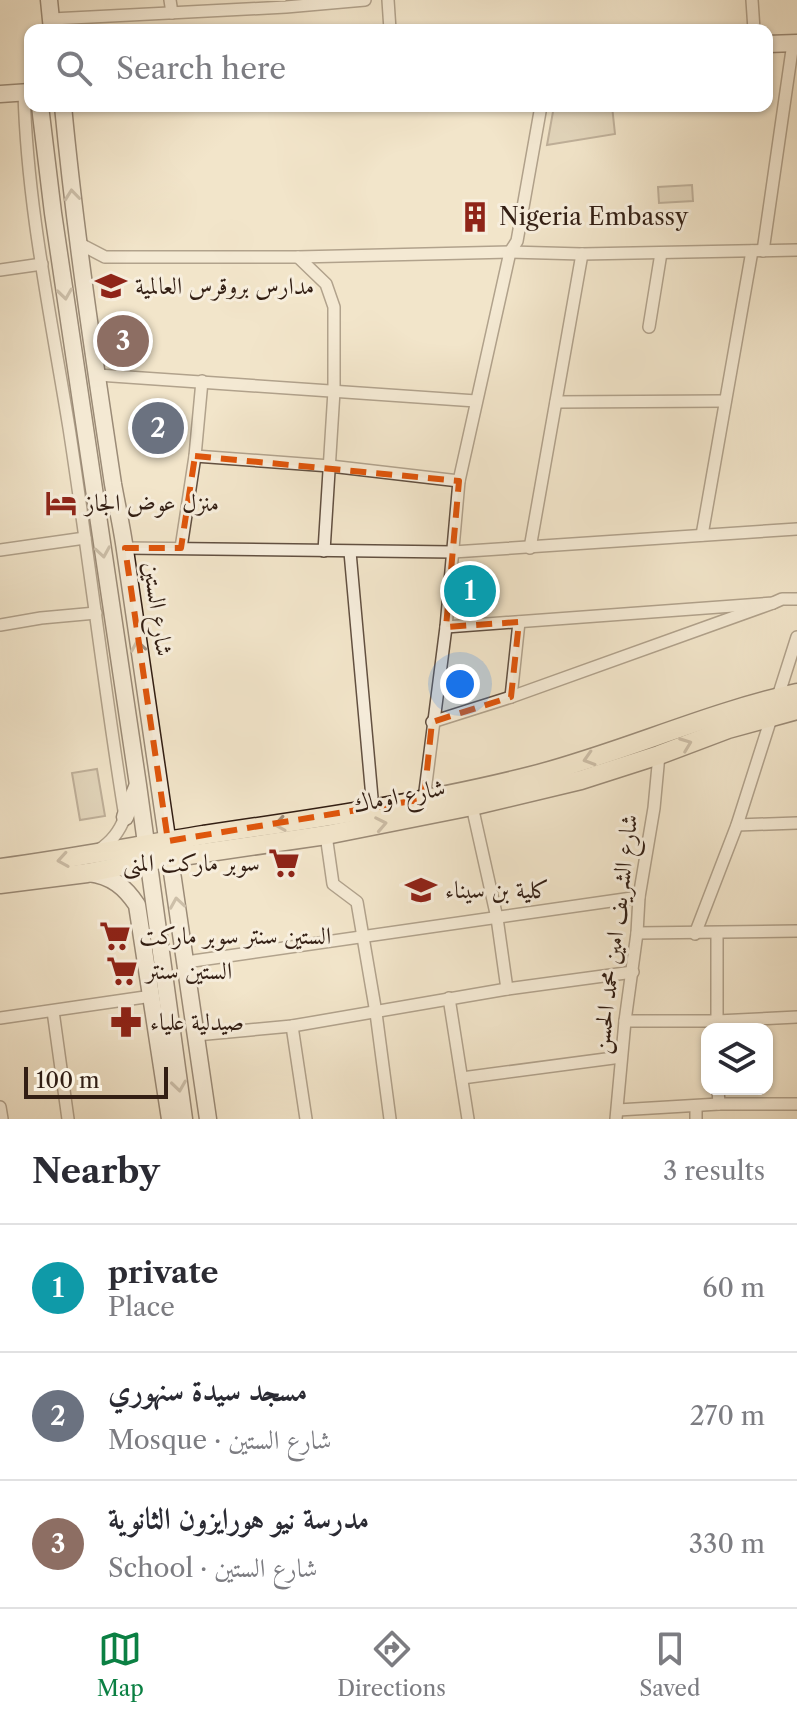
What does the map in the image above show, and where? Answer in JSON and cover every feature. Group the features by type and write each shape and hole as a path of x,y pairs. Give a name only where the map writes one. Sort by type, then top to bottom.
{"main road":[{"path":"49,0 52,24"},
{"path":"773,44 795,43"},
{"path":"0,94 24,92"},
{"name":"شارع الستين","path":"41,112 184,1119"},
{"name":"شارع الستين","path":"64,112 73,209 208,1119"},
{"name":"شارع اوماك","path":"204,845 233,831 373,809 530,776 617,751 719,714 788,695"},
{"path":"125,705 146,700"},
{"name":"شارع اوماك","path":"0,868 93,855 147,853 326,835 472,806 581,780 705,737 797,710"},
{"path":"125,817 138,785"},
{"name":"شارع اوماك","path":"0,884 87,873 147,853"},
{"path":"87,873 109,878 121,885 158,933"},
{"path":"137,905 170,1119"}],"street":[{"path":"170,0 172,13"},
{"path":"52,24 365,0"},
{"path":"388,0 390,24"},
{"path":"752,0 754,24"},
{"path":"702,535 795,43"},
{"path":"26,112 42,264 125,817 110,842 93,855"},
{"path":"424,799 446,627 459,481 510,252 517,241 540,112"},
{"path":"78,243 105,257 797,250"},
{"path":"649,327 661,253"},
{"path":"530,548 582,254"},
{"path":"84,274 105,257"},
{"path":"298,257 326,284 334,307 334,391 324,551"},
{"path":"0,270 42,264"},
{"path":"98,375 476,401"},
{"path":"181,548 195,456 202,381"},
{"path":"556,402 725,401"},
{"path":"195,456 330,466 459,481"},
{"path":"125,548 453,552 797,529"},
{"path":"0,550 85,538"},
{"path":"350,552 373,809"},
{"path":"432,722 511,697 782,599 797,599"},
{"path":"446,627 773,603"},
{"path":"0,625 96,613"},
{"path":"511,697 519,622"},
{"path":"695,934 737,825 773,716 788,695 797,637"},
{"name":"شارع الشريف امين محمد الحسن","path":"617,1115 639,897 654,808 659,755"},
{"path":"472,806 497,918 507,989"},
{"path":"737,825 797,823"},
{"path":"326,835 333,884 357,902 390,1119"},
{"path":"186,962 639,897"},
{"path":"637,933 797,931"},
{"path":"717,934 717,1023"},
{"path":"196,1035 292,1026 449,998 633,972"},
{"path":"0,1018 152,996"},
{"path":"449,998 468,1119"},
{"path":"53,1011 68,1119"},
{"path":"737,1023 797,1017"},
{"path":"625,1021 701,1024"},
{"path":"292,1026 306,1119"},
{"path":"462,1078 621,1057"},
{"path":"718,1095 719,1104"},
{"path":"617,1115 719,1104 797,1104"},
{"path":"696,1106 696,1119"},
{"path":"0,1107 2,1119"}],"highlighted area":[{"path":"195,456 459,481 446,627 519,622 511,697 432,722 424,799 168,841 125,548 181,548"}],"shaded area":[{"path":"553,112 613,112 615,134 547,145"},
{"path":"692,185 693,201 659,203 658,187"},
{"path":"97,769 105,816 80,820 72,773"}],"place":[{"name":"Nigeria Embassy","path":"475,217"},
{"name":"مدارس بروقرس العالمية","path":"111,286"},
{"name":"مدرسة نيو هورايزون الثانوية","path":"123,341"},
{"name":"مسجد سيدة سنهوري","path":"158,428"},
{"name":"منزل عوض الجاز","path":"61,503"},
{"name":"private","path":"470,591"},
{"name":"سوبر ماركت المنى","path":"284,863"},
{"name":"كلية بن سيناء","path":"421,890"},
{"name":"الستين سنتر سوبر ماركت","path":"115,936"},
{"name":"الستين سنتر","path":"122,971"},
{"name":"صيدلية علياء","path":"126,1022"}]}
